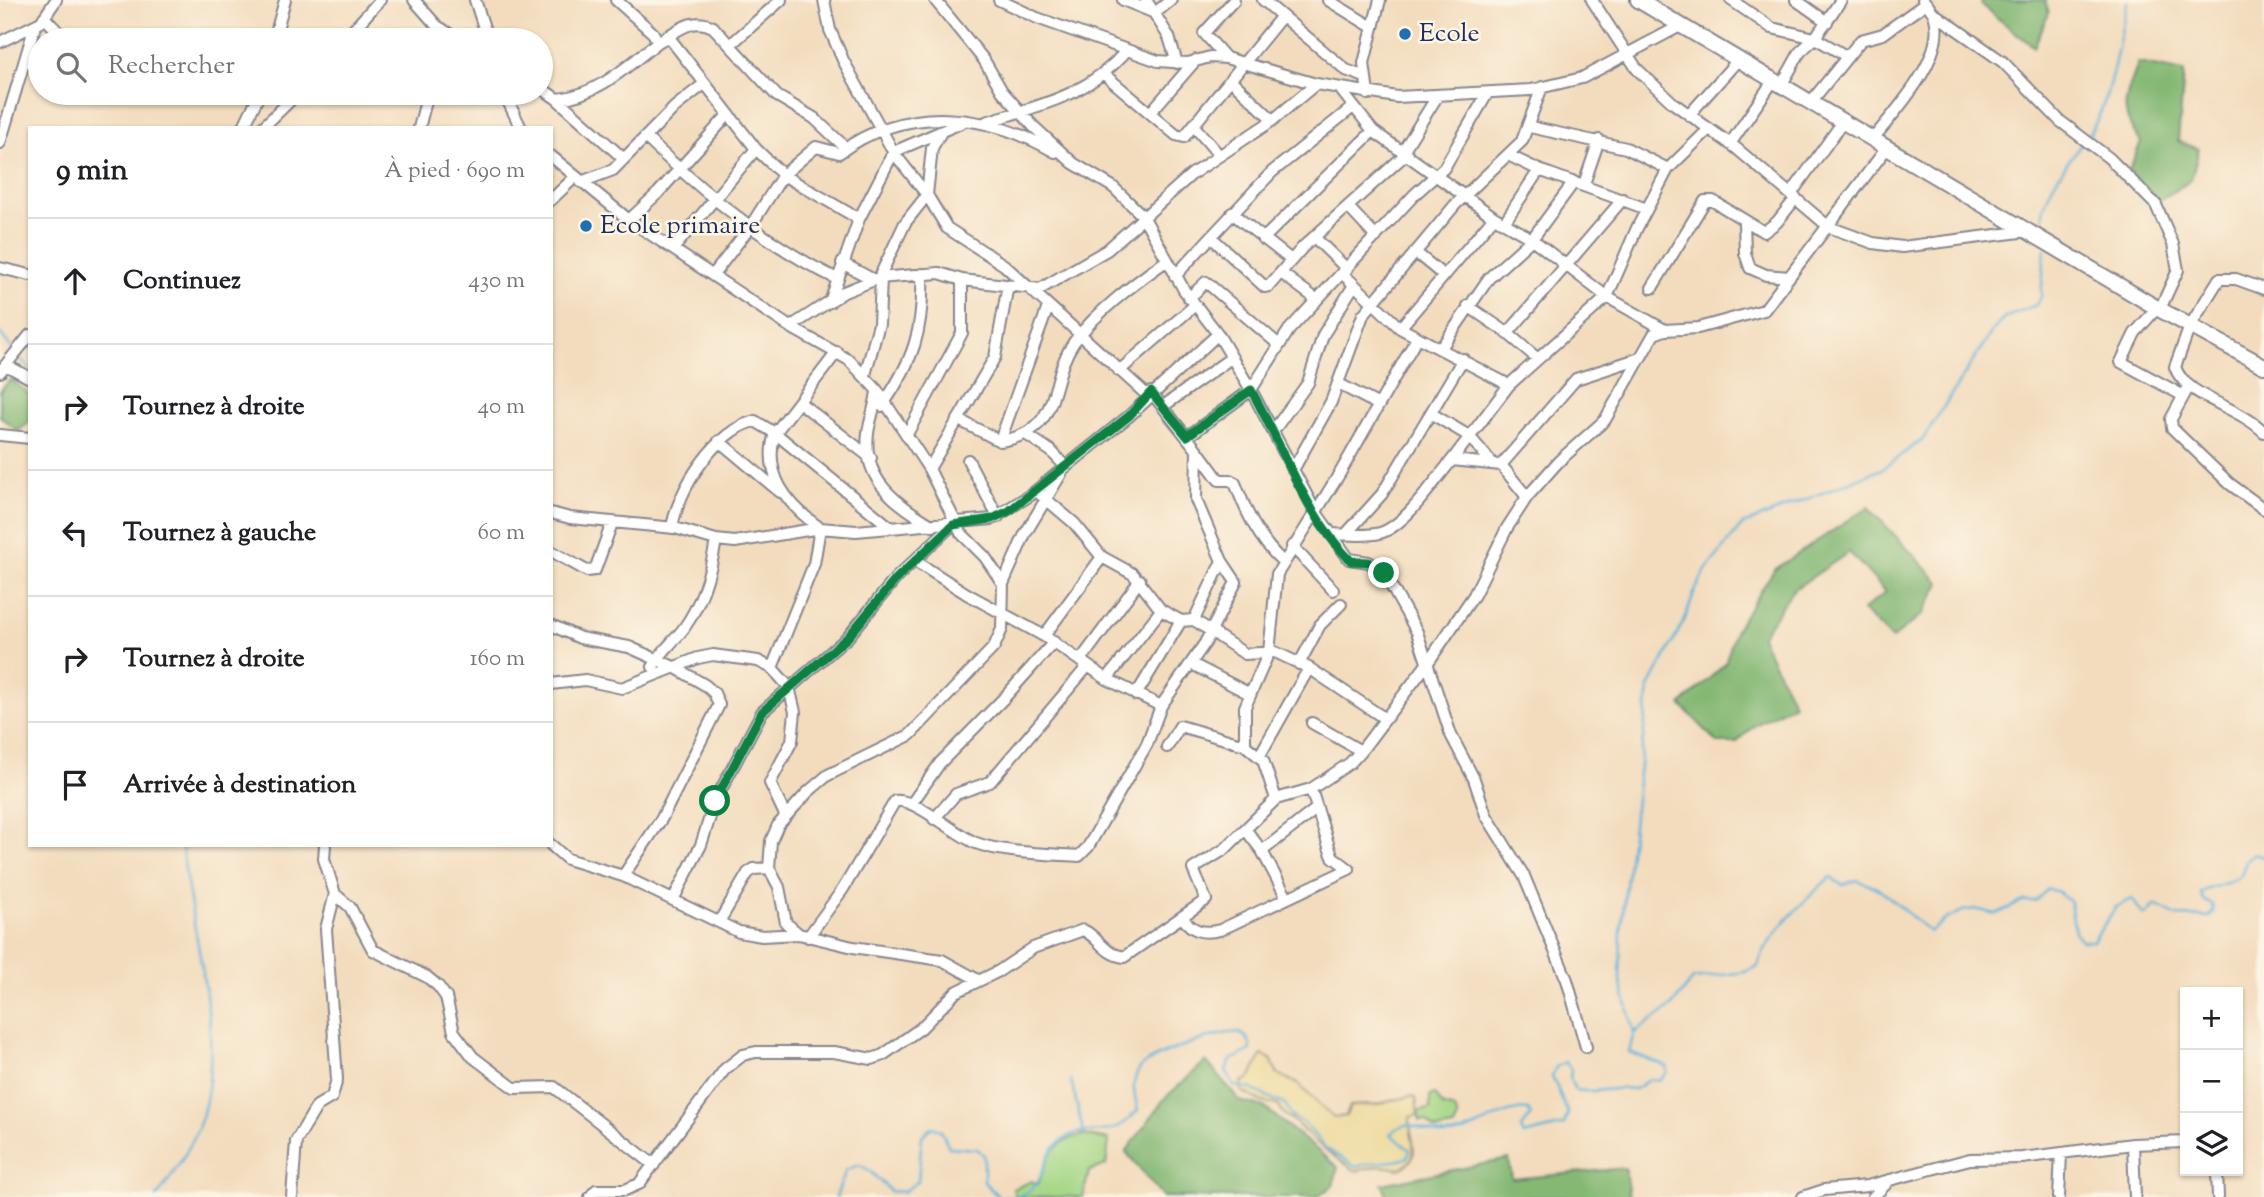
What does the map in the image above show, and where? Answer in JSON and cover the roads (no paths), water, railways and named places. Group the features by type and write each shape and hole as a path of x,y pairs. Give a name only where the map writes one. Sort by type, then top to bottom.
{"street":[{"path":"31,28 44,17 56,0"},
{"path":"277,28 285,0"},
{"path":"414,0 440,28"},
{"path":"475,0 484,28"},
{"path":"616,0 663,39 704,84 756,149 783,174 859,219"},
{"path":"730,45 781,0"},
{"path":"824,0 830,30 894,153 927,195 947,228 988,253 1119,371 1165,405 1219,480 1236,483 1249,519 1265,545 1282,561"},
{"path":"935,0 1020,111 1073,163"},
{"path":"999,0 1158,61 1177,63 1226,58 1320,85 1397,97 1488,94 1542,87 1582,78 1680,26"},
{"path":"1123,0 1156,13"},
{"path":"1146,0 1156,13 1177,63"},
{"path":"1156,13 1171,0"},
{"path":"1226,58 1204,33 1234,0"},
{"path":"1263,0 1350,72 1365,77"},
{"path":"1328,0 1372,27"},
{"path":"1368,94 1365,77 1372,27 1380,0"},
{"path":"1592,0 1626,56 1655,87 1730,144 1829,227 1865,241 1902,247 1933,240 2028,231"},
{"path":"1731,0 1772,28 1815,38 1846,56"},
{"path":"1796,0 1827,22"},
{"path":"1730,144 1800,52 1815,38 1841,0"},
{"path":"354,28 377,1"},
{"path":"1648,2 1680,26 1842,123 2159,309 2264,366"},
{"path":"1810,103 1861,40 1883,34 1924,2 1935,15 2003,62 2060,121 2109,158 2156,205 2174,244 2178,270 2159,309 2135,333 2121,362 2185,392 2241,413 2264,432"},
{"path":"1872,140 1931,61 1937,26 1935,15"},
{"path":"1105,75 1181,138 1247,63 1282,16"},
{"path":"44,17 55,28"},
{"path":"557,99 614,78 663,39 692,22 701,21 713,27 776,96 814,118 846,148"},
{"path":"0,42 28,29"},
{"path":"0,140 28,49"},
{"path":"713,275 750,227 783,174 816,147 834,154 882,129 916,120 986,122 1052,103 1105,75 1127,50"},
{"path":"1150,113 1196,60"},
{"path":"1689,115 1738,60"},
{"path":"790,327 830,302 878,279 939,273 962,280 1008,285 1033,291 1056,282 1107,250 1143,216 1219,155 1320,85 1350,72"},
{"path":"1232,80 1273,120"},
{"path":"553,199 578,180 606,174 704,84"},
{"path":"1293,470 1339,384 1360,321 1465,195 1522,141 1530,127 1542,87"},
{"path":"1340,89 1373,131 1499,220 1532,239 1607,297 1665,330"},
{"path":"1187,436 1251,390 1278,344 1316,299 1345,272 1436,174 1458,146 1488,94"},
{"path":"1211,237 1265,287 1269,286 1291,260 1349,208 1405,152 1438,95"},
{"path":"553,96 624,159"},
{"path":"244,126 254,105"},
{"path":"264,126 286,105"},
{"path":"420,126 425,105"},
{"path":"510,105 520,126"},
{"path":"1175,276 1272,172 1353,107"},
{"path":"629,220 680,170 728,116"},
{"path":"830,302 859,219 894,153 963,122"},
{"path":"986,122 1038,143 1073,163 1113,187 1143,216 1175,276 1218,334 1251,390 1315,511 1351,561 1373,565 1393,584 1417,632 1451,735 1474,779 1486,815 1524,876 1567,979 1586,1047"},
{"path":"1652,288 1705,201 1713,201 1755,229 1768,231 1842,123"},
{"path":"1194,125 1219,155"},
{"path":"1530,127 1599,140 1633,150 1668,169"},
{"path":"1331,534 1378,534 1395,524 1452,460 1509,385 1607,297 1668,169 1709,129"},
{"path":"1263,239 1373,131"},
{"path":"865,375 879,324 878,279 905,223 927,195 932,148 940,134"},
{"path":"645,137 680,170 750,227 786,252 837,279"},
{"path":"1441,348 1468,306 1504,263 1532,239 1579,183 1599,140"},
{"path":"673,249 756,149"},
{"path":"590,1197 596,1190 634,1187 654,1165 725,1069 743,1055 786,1049 872,1059 920,1028 956,992 1007,967 1033,948 1083,930 1092,935 1103,949 1124,957 1206,900 1192,870 1246,830 1276,799 1311,789 1343,768 1361,751 1427,664 1474,595 1507,528 1527,497 1559,461 1605,420 1654,334 1665,330 1683,331 1724,320 1754,316 1773,302 1886,149"},
{"path":"1508,155 1539,170 1647,209"},
{"path":"553,158 629,220 790,327 837,352 865,375 929,469 955,524 1003,584"},
{"path":"1400,328 1443,275 1499,220 1539,170"},
{"path":"1508,333 1623,199"},
{"path":"1349,208 1376,237"},
{"path":"1232,213 1291,260"},
{"path":"1744,222 1745,253 1750,268 1766,275 1789,277"},
{"path":"1315,238 1354,285 1400,328 1509,385"},
{"path":"1415,253 1443,275"},
{"path":"959,420 1000,441 1027,435 1052,403 1069,353 1080,337 1110,307 1166,261"},
{"path":"842,263 878,279"},
{"path":"0,268 28,275"},
{"path":"1281,272 1316,299"},
{"path":"872,421 885,402 920,328 922,274"},
{"path":"2262,506 2230,484 2172,428 2170,422 2185,392 2175,368 2190,326 2219,279 2236,279 2264,289"},
{"path":"907,434 961,333 962,280"},
{"path":"1119,371 1192,302 1206,282 1278,344"},
{"path":"929,469 995,357 1008,285"},
{"path":"1274,430 1308,383 1323,335 1354,285"},
{"path":"1468,306 1508,333 1538,359"},
{"path":"1000,441 1048,307"},
{"path":"553,513 612,523 672,528 716,540 735,541 820,528 856,531 955,524 998,517 1037,490 1129,416 1149,394 1218,334"},
{"path":"28,337 3,368 28,377"},
{"path":"1245,745 1244,714 1269,652 1277,574 1282,561 1340,473 1417,338"},
{"path":"780,492 771,452 775,433 837,352"},
{"path":"1165,405 1231,358"},
{"path":"1496,464 1576,379 1640,358"},
{"path":"1346,534 1382,494 1463,359"},
{"path":"1339,384 1377,404"},
{"path":"877,390 868,434 871,458 880,487 933,526"},
{"path":"799,402 871,458"},
{"path":"1432,414 1469,436 1527,497"},
{"path":"672,528 676,506 719,441 740,425 755,421 775,433 890,527"},
{"path":"0,435 28,438"},
{"path":"1027,435 1051,451 1064,468"},
{"path":"719,441 820,528"},
{"path":"803,936 843,889 893,803 903,800 990,848 1082,856 1147,744 1161,706 1192,664 1236,582 1222,561 1196,500 1197,450"},
{"path":"968,460 998,517"},
{"path":"1452,460 1496,464"},
{"path":"803,936 786,923 779,887 768,868 771,841 785,815 828,775 918,728 994,647 1002,629 1003,584 1025,534 1064,468"},
{"path":"1037,490 1074,523 1102,557 1140,580 1161,610 1181,621 1194,620 1212,630 1223,642 1245,654 1253,656 1269,652 1304,666 1384,718"},
{"path":"553,552 587,571 595,570 612,523"},
{"path":"673,900 701,845 710,813 758,717 848,637 897,578 955,524"},
{"path":"772,668 814,564 820,528"},
{"path":"648,677 656,662 683,630 697,604 712,563 716,540"},
{"path":"1292,546 1333,590"},
{"path":"912,803 940,763 1005,697 1049,639 1102,557"},
{"path":"915,561 967,594 1049,639 1107,679 1161,706"},
{"path":"1194,620 1222,561"},
{"path":"934,819 956,794 990,782 1084,664 1140,580"},
{"path":"1259,755 1304,666 1320,625 1341,604"},
{"path":"1107,679 1161,610"},
{"path":"1136,695 1181,621"},
{"path":"553,626 580,638 629,647 656,662 676,668 714,693 719,710 694,751 662,818 623,876"},
{"path":"553,684 585,680 622,688 713,655 758,661 772,668 789,687 795,712 793,738 770,783 785,815"},
{"path":"1192,664 1250,694"},
{"path":"1312,723 1361,751"},
{"path":"1167,747 1180,726 1245,745 1259,755 1276,799"},
{"path":"1182,917 1193,929 1211,932 1349,869 1333,857 1311,789"},
{"path":"1262,851 1317,809"},
{"path":"1246,830 1262,851 1287,898"},
{"path":"325,847 324,859 335,894 350,907 373,950 427,977 438,986 446,997 454,1032 472,1057 514,1088 554,1087 654,1165"},
{"path":"553,847 567,859 623,876 753,936 803,936 942,960 978,980"},
{"path":"719,922 748,873 768,868"},
{"path":"292,1197 296,1141 317,1106 332,1097 337,1079 326,929 335,894"},
{"path":"1803,1197 1824,1191 1867,1186 1970,1160 2133,1144 2180,1142"},
{"path":"2133,1144 2135,1197"},
{"path":"2059,1197 2061,1153"},
{"path":"2217,1176 2218,1197"},
{"path":"1872,1197 1892,1178"}],"waterway":[{"path":"2087,137 2108,90 2128,0"},
{"path":"2042,232 2048,195 2083,142"},
{"path":"1634,1032 1620,980 1621,930 1649,687 1685,619 1706,570 1742,525 1882,469 1923,439 1991,333 2004,318 2036,305 2041,297 2045,249"},
{"path":"0,333 13,350"},
{"path":"17,355 28,367"},
{"path":"157,1197 194,1138 209,1084 209,1016 182,847"},
{"path":"1016,1197 1034,1187 1049,1156 1061,1141 1070,1135 1116,1128 1138,1110 1134,1083 1141,1067 1159,1056 1205,1039 1231,1033 1239,1033 1246,1038 1251,1050 1231,1060 1226,1070 1234,1086 1251,1089 1286,1105 1292,1117 1305,1124 1326,1148 1356,1167 1394,1161 1407,1158 1410,1150 1390,1134 1404,1126 1410,1125 1437,1134 1456,1134 1519,1110 1528,1110 1531,1115 1521,1129 1524,1135 1564,1125 1568,1113 1552,1076 1556,1067 1565,1062 1571,1069 1570,1079 1575,1090 1635,1089 1650,1079 1660,1080 1667,1072 1666,1066 1629,1052 1634,1033 1672,1006 1693,979 1745,972 1758,966 1762,954 1778,930 1830,877 1842,885 1857,880 1881,890 1930,932 1962,911 1975,909 1996,914 2024,901 2035,901 2048,889 2059,892 2070,902 2075,933 2083,941 2093,941 2116,907 2132,899 2144,916 2155,905 2177,916 2208,917 2213,912 2213,905 2203,900 2201,893 2241,876 2246,861 2253,854 2264,857"},
{"path":"1071,1080 1083,1131"},
{"path":"836,1197 846,1170 859,1165 869,1170 890,1191 903,1192 918,1181 922,1136 931,1127 941,1130 949,1147 977,1149 984,1155 984,1182 999,1197 1013,1197"}],"place":[{"name":"Ecole","path":"1405,34"},
{"name":"Ecole primaire","path":"586,226"}]}
